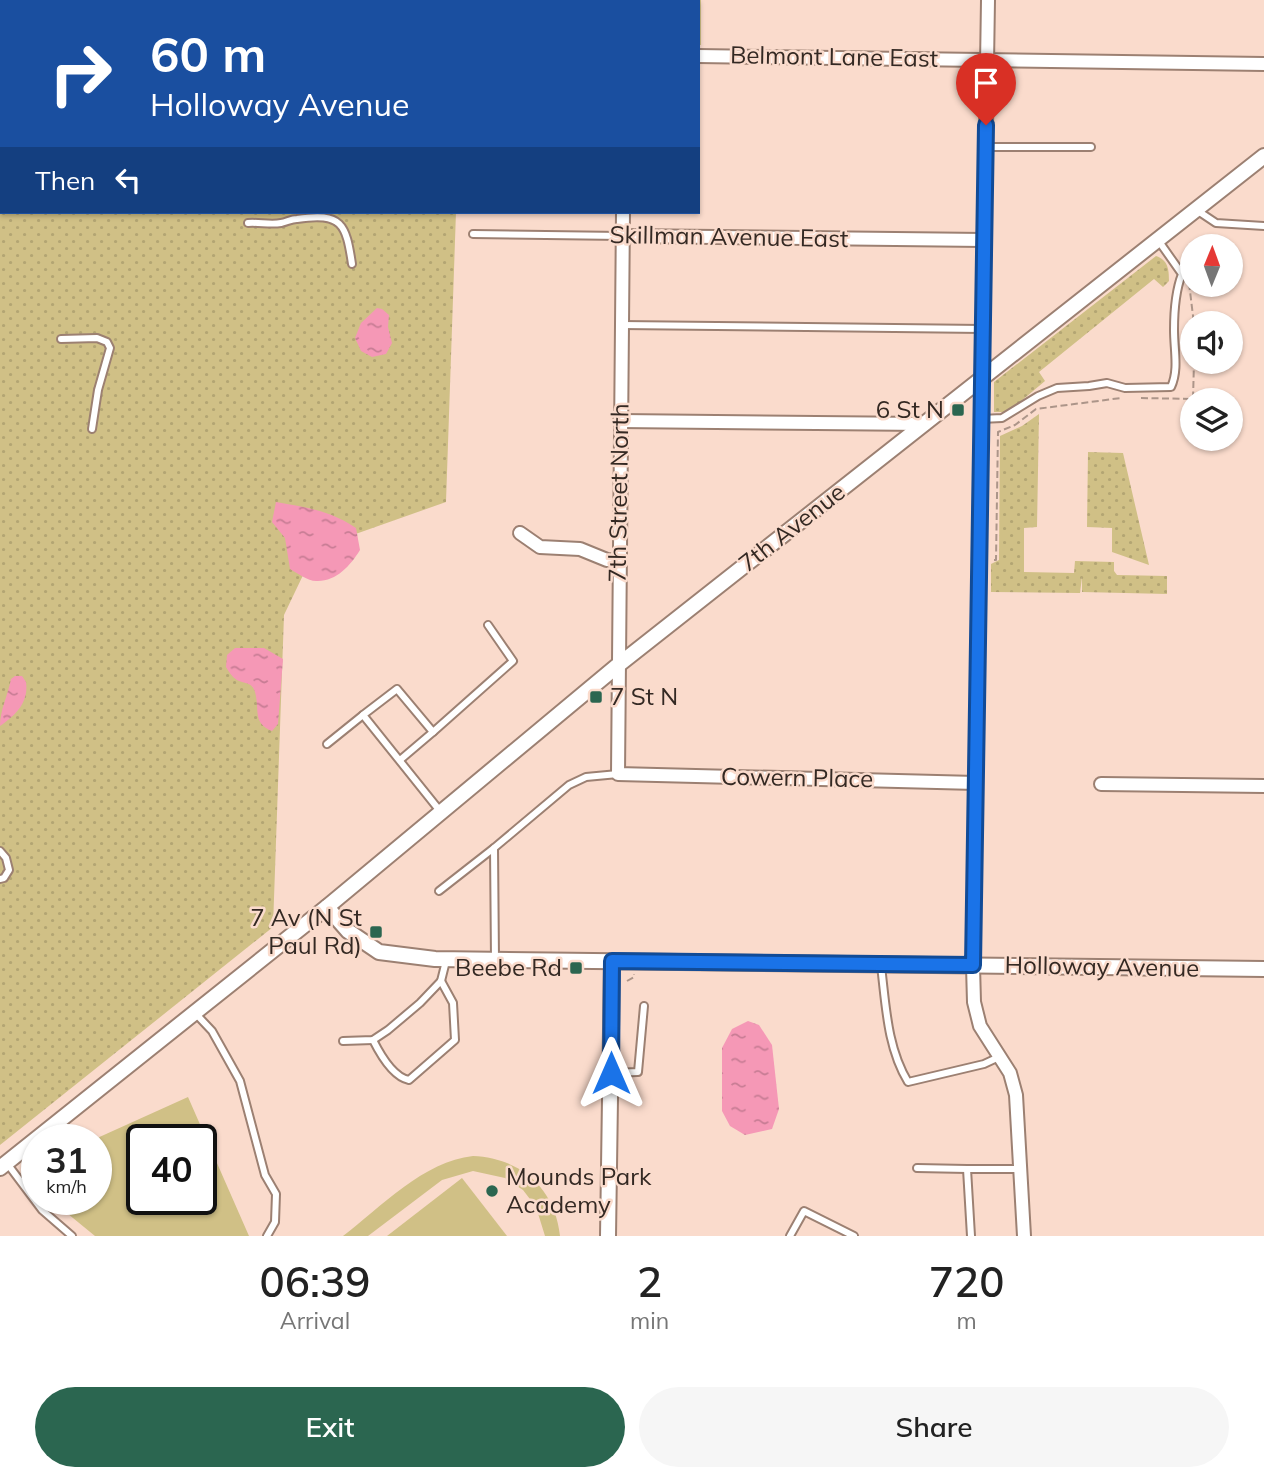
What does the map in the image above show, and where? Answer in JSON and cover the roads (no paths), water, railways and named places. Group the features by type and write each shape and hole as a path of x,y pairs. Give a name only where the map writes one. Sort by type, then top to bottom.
{"street":[{"path":"988,0 974,1002 980,1026 1010,1073 1016,1095 1024,1236"},
{"name":"Belmont Lane East","path":"700,56 1264,64"},
{"name":"7th Avenue","path":"3,1165 327,907 617,666 1264,156"},
{"name":"7th Street North","path":"618,774 622,214"},
{"name":"Skillman Avenue East","path":"622,236 984,240"},
{"path":"620,421 925,424"},
{"path":"520,533 540,547 580,549 607,561 618,561"},
{"name":"Cowern Place","path":"618,774 975,783"},
{"path":"1101,784 1264,786"},
{"name":"Holloway Avenue","path":"327,907 348,931 379,952 446,959 1264,969"},
{"path":"608,1236 612,961"}],"lane":[{"path":"986,147 1091,147"},
{"path":"1196,210 1216,223 1264,226"},
{"path":"248,223 283,223 310,217 328,218 341,223 346,231 352,264"},
{"name":"Skillman Avenue East","path":"473,234 622,236"},
{"path":"981,419 1002,418 1057,388 1107,383 1125,388 1171,387 1176,377 1176,287 1182,274 1158,240"},
{"path":"621,325 983,329"},
{"path":"61,339 97,338 107,342 110,348 98,390 92,429"},
{"path":"400,760 513,661 488,625"},
{"path":"327,744 397,689 433,732"},
{"path":"363,715 441,812"},
{"path":"439,891 569,785 586,777 618,774"},
{"path":"494,848 495,960"},
{"path":"0,850 6,858 9,870 4,878 0,879"},
{"path":"343,1041 373,1040 420,1003 441,981 446,959"},
{"path":"881,964 888,1031 898,1066 908,1082 984,1064 999,1057"},
{"path":"373,1040 379,1052 402,1079 409,1080 455,1040 453,1003 441,981"},
{"path":"611,1073 638,1072 643,1006"},
{"path":"194,1013 212,1031 240,1080 265,1175 276,1194 275,1222 267,1236"},
{"path":"3,1165 42,1210 72,1236"},
{"path":"917,1168 1019,1170"},
{"path":"967,1169 971,1236"},
{"path":"790,1236 804,1211 854,1236"}],"water":[{"path":"377,308 389,315 388,327 392,343 386,354 372,357 361,351 355,338 361,323"},
{"path":"276,502 318,510 356,528 360,550 352,562 336,576 323,581 313,581 290,569 285,538 272,522"},
{"path":"235,648 264,648 283,659 278,724 272,731 259,720 252,686 235,679 226,667 227,655"},
{"path":"22,676 26,682 25,696 16,713 0,726 11,679"},
{"path":"748,1021 759,1025 772,1045 779,1109 772,1129 745,1135 730,1126 722,1111 722,1048 732,1029"}],"place":[{"name":"6 St N","path":"958,410"},
{"name":"7 St N","path":"596,697"},
{"name":"7 Av (N St Paul Rd)","path":"376,932"},
{"name":"Beebe Rd","path":"576,968"},
{"name":"Mounds Park Academy","path":"492,1191"}]}
